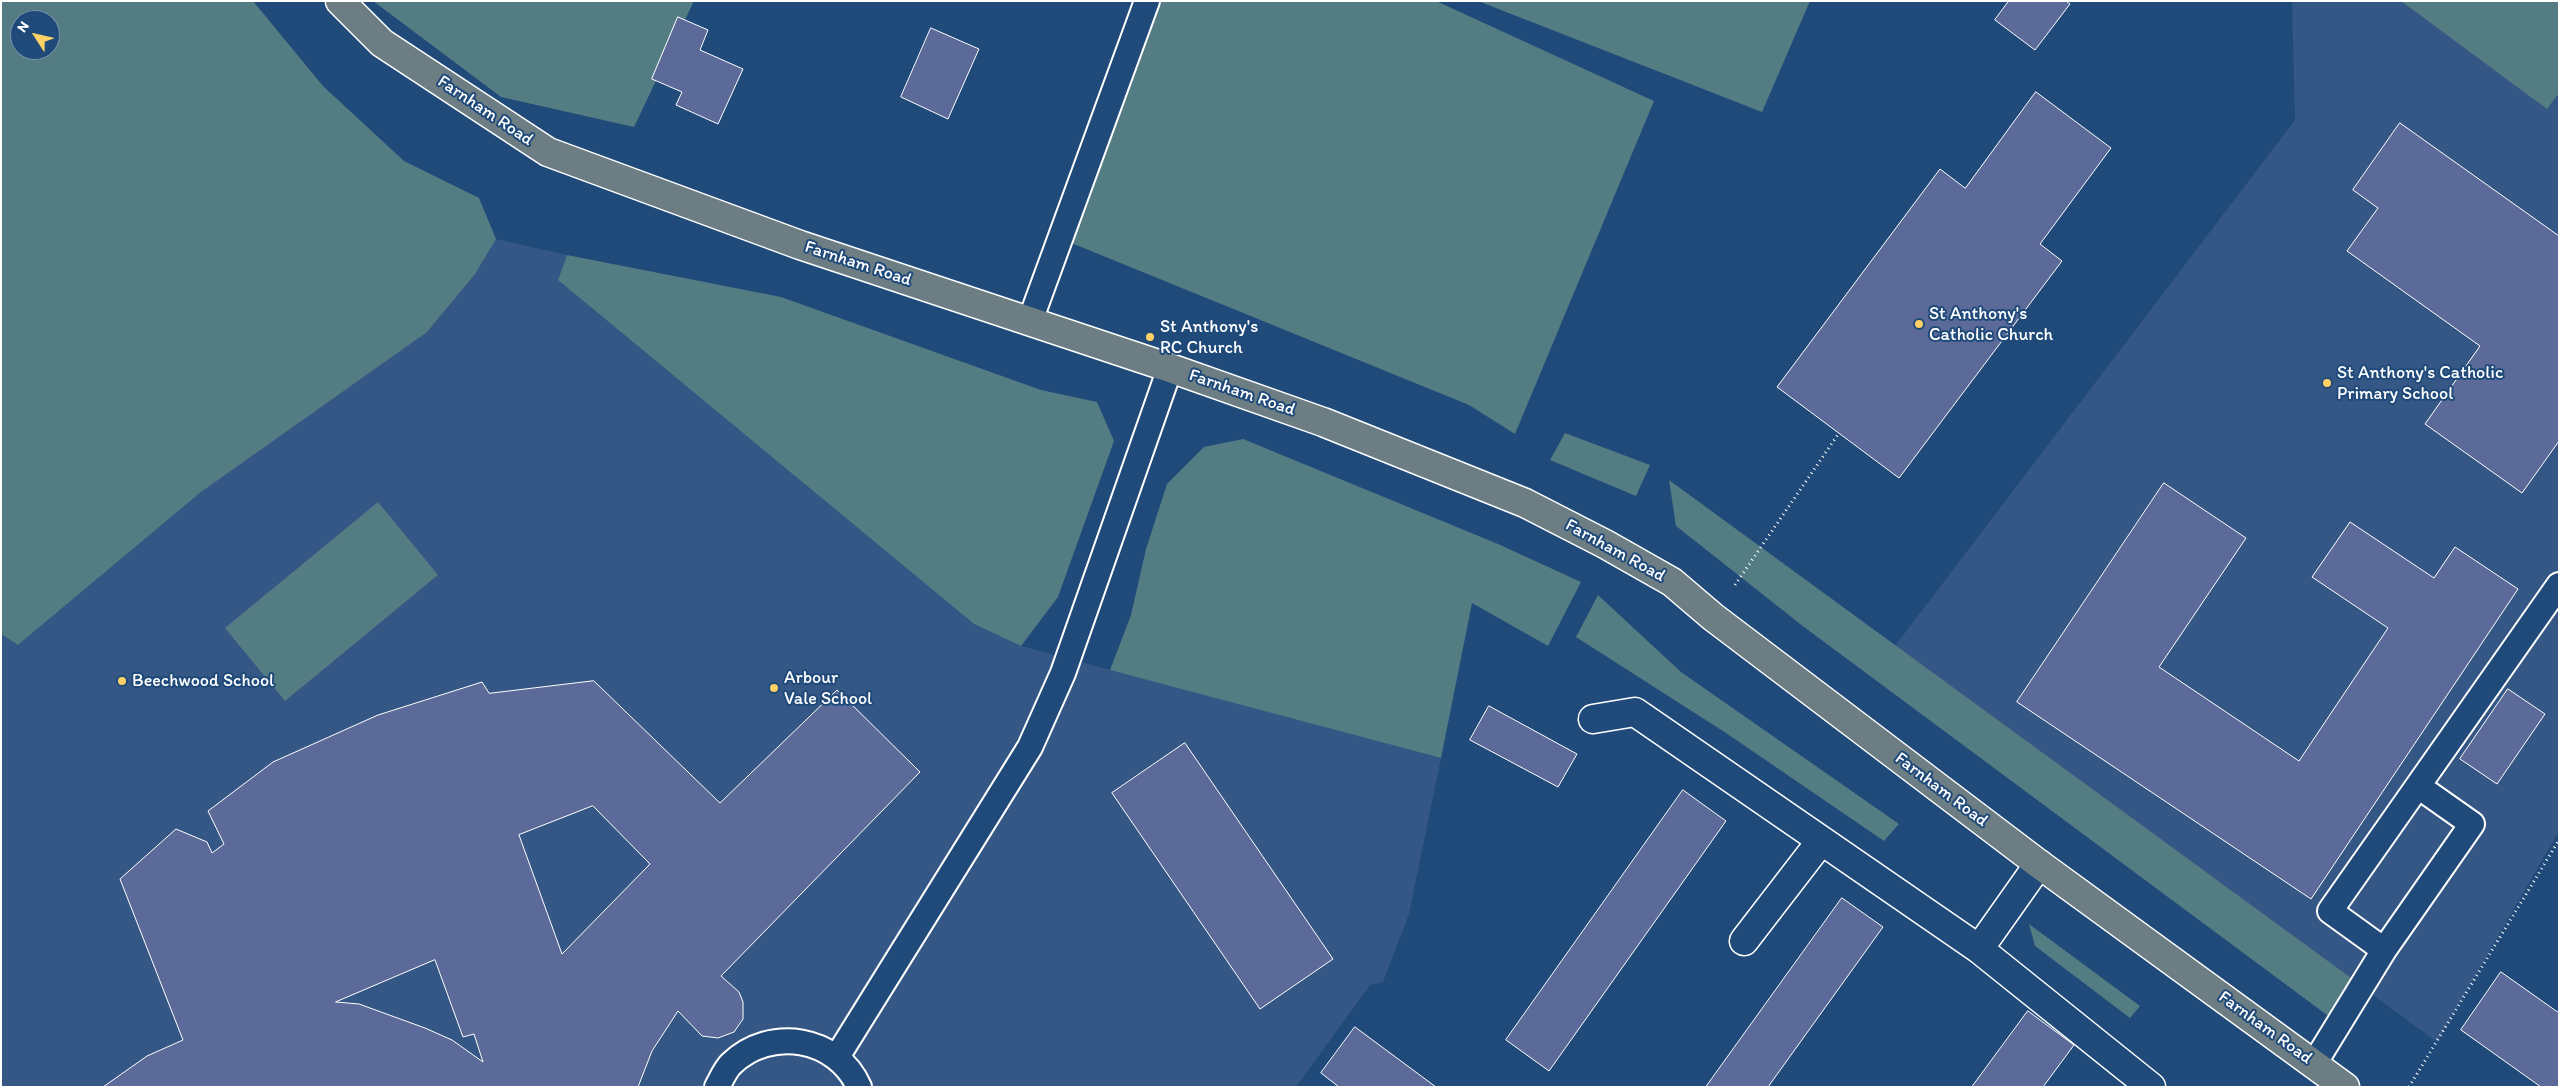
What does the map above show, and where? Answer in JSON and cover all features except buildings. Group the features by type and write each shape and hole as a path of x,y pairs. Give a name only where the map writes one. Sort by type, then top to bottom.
{"main road":[{"name":"Farnham Road","path":"340,1 382,43 548,152 800,245 1170,368 1323,422 1525,503 1605,544 1672,582 1713,617 2039,864 2344,1087"}],"street":[{"path":"1593,719 1635,712 1978,949 2151,1087"},
{"path":"1744,941 1821,841"},
{"path":"1978,949 2039,864"}],"lane":[{"path":"1030,321 1147,1"},
{"path":"837,1057 1030,747 1063,673 1170,368"},
{"path":"2384,950 2330,911 2559,585"},
{"path":"2314,1064 2384,950 2472,824 2418,786"},
{"path":"717,1087 730,1064 760,1045 798,1040 824,1048 837,1057 855,1078 859,1087"}],"path":[{"path":"1713,617 1839,433"},
{"path":"2409,1087 2559,840"}],"shaded area":[{"name":"St Anthony's Catholic Primary School","path":"2292,1 2559,1 2559,831 2437,1042 1895,646 2295,120"},
{"name":"Arbour Vale School","path":"496,239 567,255 558,280 974,624 1021,646 1441,758 1409,914 1383,982 1370,985 1296,1087 1,1087 1,634 18,645 201,492 474,274"}],"green space":[{"path":"1,1 253,1 323,86 404,161 479,198 496,239 475,274 427,332 201,492 18,645 1,634"},
{"path":"373,1 694,1 634,127 501,97"},
{"path":"1155,1 1436,1 1654,101 1515,434 1469,405 1064,240"},
{"path":"1478,1 1810,1 1762,112"},
{"path":"2401,1 2559,1 2559,93 2547,109"},
{"path":"567,255 781,297 1041,390 1097,402 1114,441 1058,597 1021,646 974,624 558,280"},
{"path":"1565,433 1650,465 1636,496 1550,460"},
{"path":"1243,439 1498,544 1581,582 1548,646 1472,603 1441,758 1110,670 1131,615 1146,549 1167,484 1204,447"},
{"path":"1669,480 2358,983 2331,1018 1804,627 1676,526"},
{"path":"378,502 438,575 285,701 225,628"},
{"path":"1598,595 1681,672 1899,824 1884,841 1726,733 1576,637"},
{"path":"2029,924 2140,1006 2130,1018 2035,946"}],"place":[{"name":"St Anthony's Catholic Church","path":"1919,324"},
{"name":"St Anthony's RC Church","path":"1150,337"},
{"name":"St Anthony's Catholic Primary School","path":"2327,383"},
{"name":"Beechwood School","path":"122,681"},
{"name":"Arbour Vale School","path":"774,688"}]}
